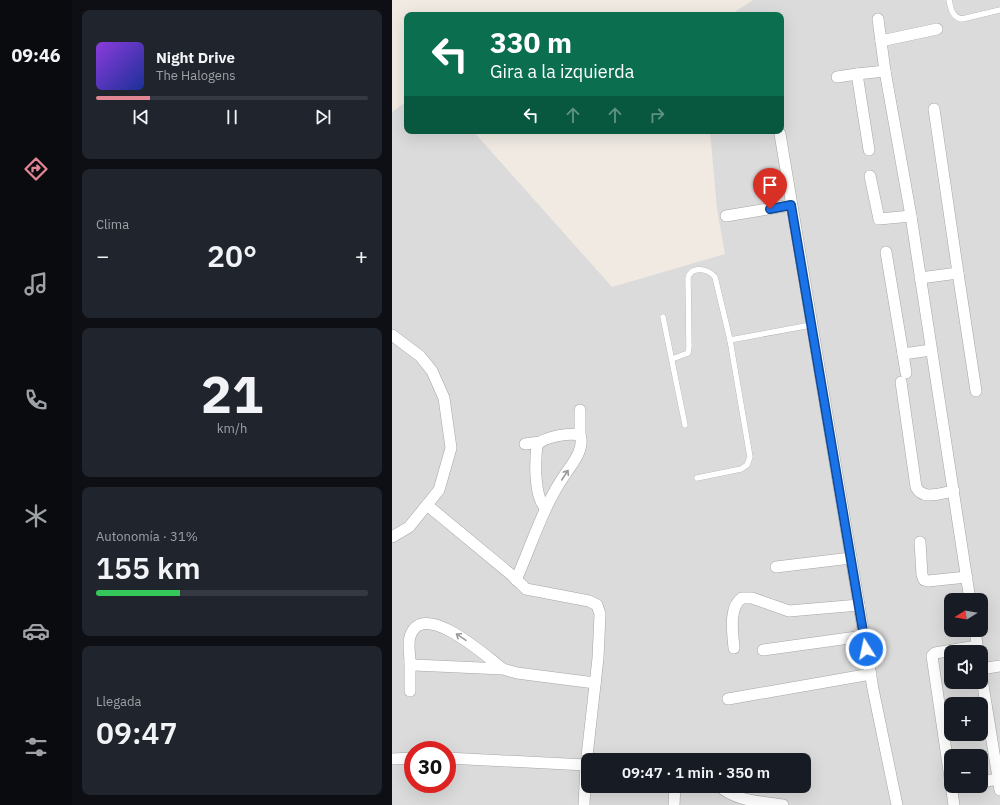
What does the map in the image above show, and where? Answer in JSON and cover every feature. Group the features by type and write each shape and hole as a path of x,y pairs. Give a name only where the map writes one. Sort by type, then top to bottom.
{"street":[{"path":"878,19 884,71 911,216 969,593"},
{"path":"881,41 938,29"},
{"path":"838,77 884,71"},
{"path":"857,74 869,150"},
{"path":"934,109 976,391"},
{"path":"780,134 864,636 898,805"},
{"path":"870,176 879,224 911,216"},
{"path":"726,216 791,205"},
{"path":"886,252 903,354 903,377 916,487 919,493 924,496 954,491"},
{"path":"920,278 958,273"},
{"path":"392,335 420,356 432,371 444,398 451,448 439,490 409,527 392,537"},
{"path":"903,354 931,350"},
{"path":"516,580 545,508 577,455 582,439 580,434 580,410"},
{"path":"525,444 573,434 580,434"},
{"path":"540,442 537,445 536,452 536,474 540,503 545,508"},
{"path":"427,505 526,589 589,601 597,605 600,614 588,753"},
{"path":"920,542 922,575 924,580 928,581 967,577"},
{"path":"776,567 851,558"},
{"path":"734,648 733,619 736,606 742,598 752,598 789,611 859,605"},
{"path":"410,691 411,634 416,627 424,624 436,624 450,630 503,669"},
{"path":"763,650 864,636"},
{"path":"474,668 480,660 479,651"},
{"path":"944,652 935,653 932,656 946,749"},
{"path":"410,662 421,667 503,669 517,673 595,683"},
{"path":"988,668 1000,666"},
{"path":"728,699 871,674"},
{"path":"984,689 999,784 988,783"},
{"path":"392,759 404,758"},
{"path":"456,758 581,765"},
{"path":"584,805 585,793"},
{"path":"674,805 675,793"},
{"path":"727,793 743,800 783,805"},
{"path":"952,793 954,805"}],"lane":[{"path":"949,0 954,15 957,18 962,19 1000,10"},
{"path":"672,359 688,353 689,274 694,270 708,271 715,277 730,340 750,457 747,465 741,469 697,478"},
{"path":"663,316 685,425"},
{"path":"730,340 811,325"}],"shaded area":[{"path":"753,0 1000,0 1000,805 392,805 392,112 404,103 404,134 476,134 612,287 725,254 717,209 710,134 784,134 784,12 735,12"}],"route":[{"path":"770,209 791,205 866,649"}]}
